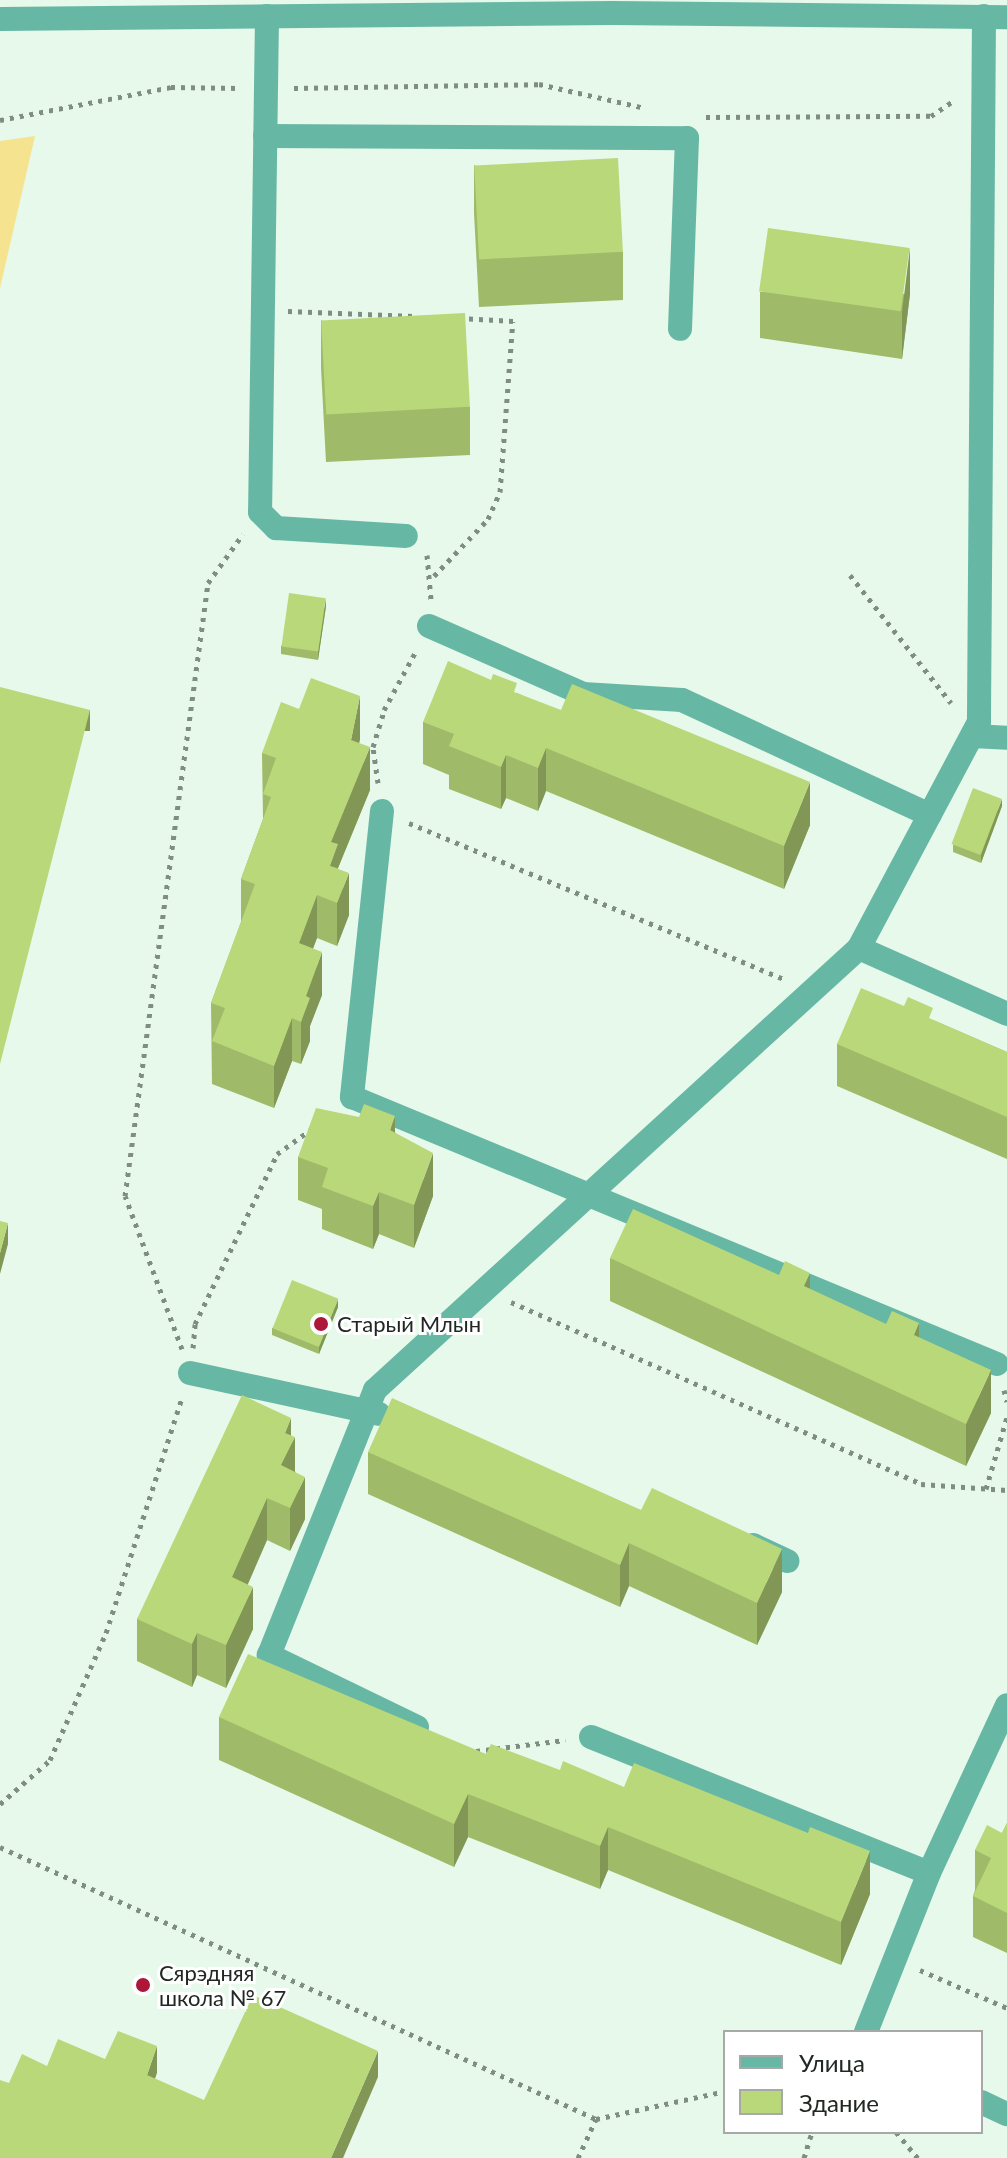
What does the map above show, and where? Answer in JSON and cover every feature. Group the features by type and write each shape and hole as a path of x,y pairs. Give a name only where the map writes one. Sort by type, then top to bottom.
{"street":[{"path":"0,19 267,16 613,6 996,16 983,83 982,116 979,722 859,948 375,1390 269,1655 437,1736"},
{"path":"267,16 260,512 276,528 406,536"},
{"path":"982,116 1007,112"},
{"path":"265,136 687,138 680,329"},
{"path":"429,626 583,694 682,700 930,815"},
{"path":"972,736 1007,738"},
{"path":"382,811 352,1097 591,1192 997,1364"},
{"path":"859,948 1007,1014"},
{"path":"190,1373 366,1408 408,1426"},
{"path":"734,1536 788,1561"},
{"path":"867,2030 929,1873 1007,1705"},
{"path":"591,1737 929,1873"},
{"path":"983,2103 1007,2114"}],"path":[{"path":"697,117 931,116 983,83"},
{"path":"0,120 171,87 539,84 653,110"},
{"path":"261,310 427,317"},
{"path":"433,577 488,519 500,492 513,321 456,318"},
{"path":"190,1373 125,1196 208,583 260,512"},
{"path":"406,536 426,551 433,577 429,626 384,710 373,747 382,811 812,991"},
{"path":"850,575 941,687 972,736"},
{"path":"0,1804 50,1760 106,1633 190,1373 195,1324 277,1154 315,1126"},
{"path":"485,1290 921,1484 1007,1490"},
{"path":"986,1489 1007,1417"},
{"path":"475,1751 591,1737"},
{"path":"0,1847 596,2119 723,2091"},
{"path":"893,1959 1007,2008"},
{"path":"578,2158 596,2119"},
{"path":"804,2158 811,2134"},
{"path":"898,2134 918,2158"}],"shaded area":[{"path":"35,136 0,288 0,141"}],"building":[{"path":"618,158 623,252 479,259 474,166"},
{"path":"768,228 910,248 901,311 759,291"},
{"path":"465,313 470,407 326,414 321,321"},
{"path":"289,593 326,598 318,652 281,646"},
{"path":"448,661 491,680 493,674 517,683 514,692 561,710 572,684 810,782 784,846 546,748 538,768 506,755 501,767 449,746 454,734 423,722"},
{"path":"311,678 360,696 351,740 370,747 331,842 338,844 330,866 349,873 337,903 317,895 299,943 322,952 306,996 310,998 301,1022 292,1018 274,1066 212,1041 225,1008 211,1003 255,884 241,879 271,797 263,794 276,758 262,753 281,702 299,709"},
{"path":"0,687 90,710 0,1064"},
{"path":"973,788 1002,799 980,855 951,844"},
{"path":"861,988 904,1006 908,997 933,1008 929,1018 1007,1052 1007,1117 837,1044"},
{"path":"364,1104 395,1116 390,1130 433,1153 414,1205 379,1192 373,1206 322,1187 328,1168 298,1157 316,1108 359,1117"},
{"path":"633,1209 779,1275 785,1261 810,1273 804,1286 886,1324 892,1311 919,1323 914,1335 991,1370 966,1424 610,1258"},
{"path":"0,1221 8,1223 0,1253"},
{"path":"292,1280 338,1299 319,1347 273,1328"},
{"path":"242,1395 291,1418 285,1433 295,1437 281,1465 305,1477 290,1508 267,1498 232,1577 253,1587 226,1645 197,1633 192,1644 137,1619"},
{"path":"392,1398 641,1510 652,1488 782,1549 757,1603 629,1543 620,1565 368,1452"},
{"path":"248,1654 486,1754 491,1744 560,1770 563,1761 624,1787 634,1763 808,1833 810,1827 870,1851 841,1922 608,1827 600,1846 468,1794 454,1824 219,1717"},
{"path":"1007,1823 1007,1913 973,1896 991,1858 975,1850 987,1825 1002,1833"},
{"path":"253,1995 378,2051 331,2158 0,2158 0,2080 9,2083 22,2054 47,2066 58,2039 105,2059 118,2031 157,2046 147,2075 204,2100"}],"place":[{"name":"Старый Млын","path":"321,1324"},
{"name":"Сярэдняя школа № 67","path":"143,1985"}]}
